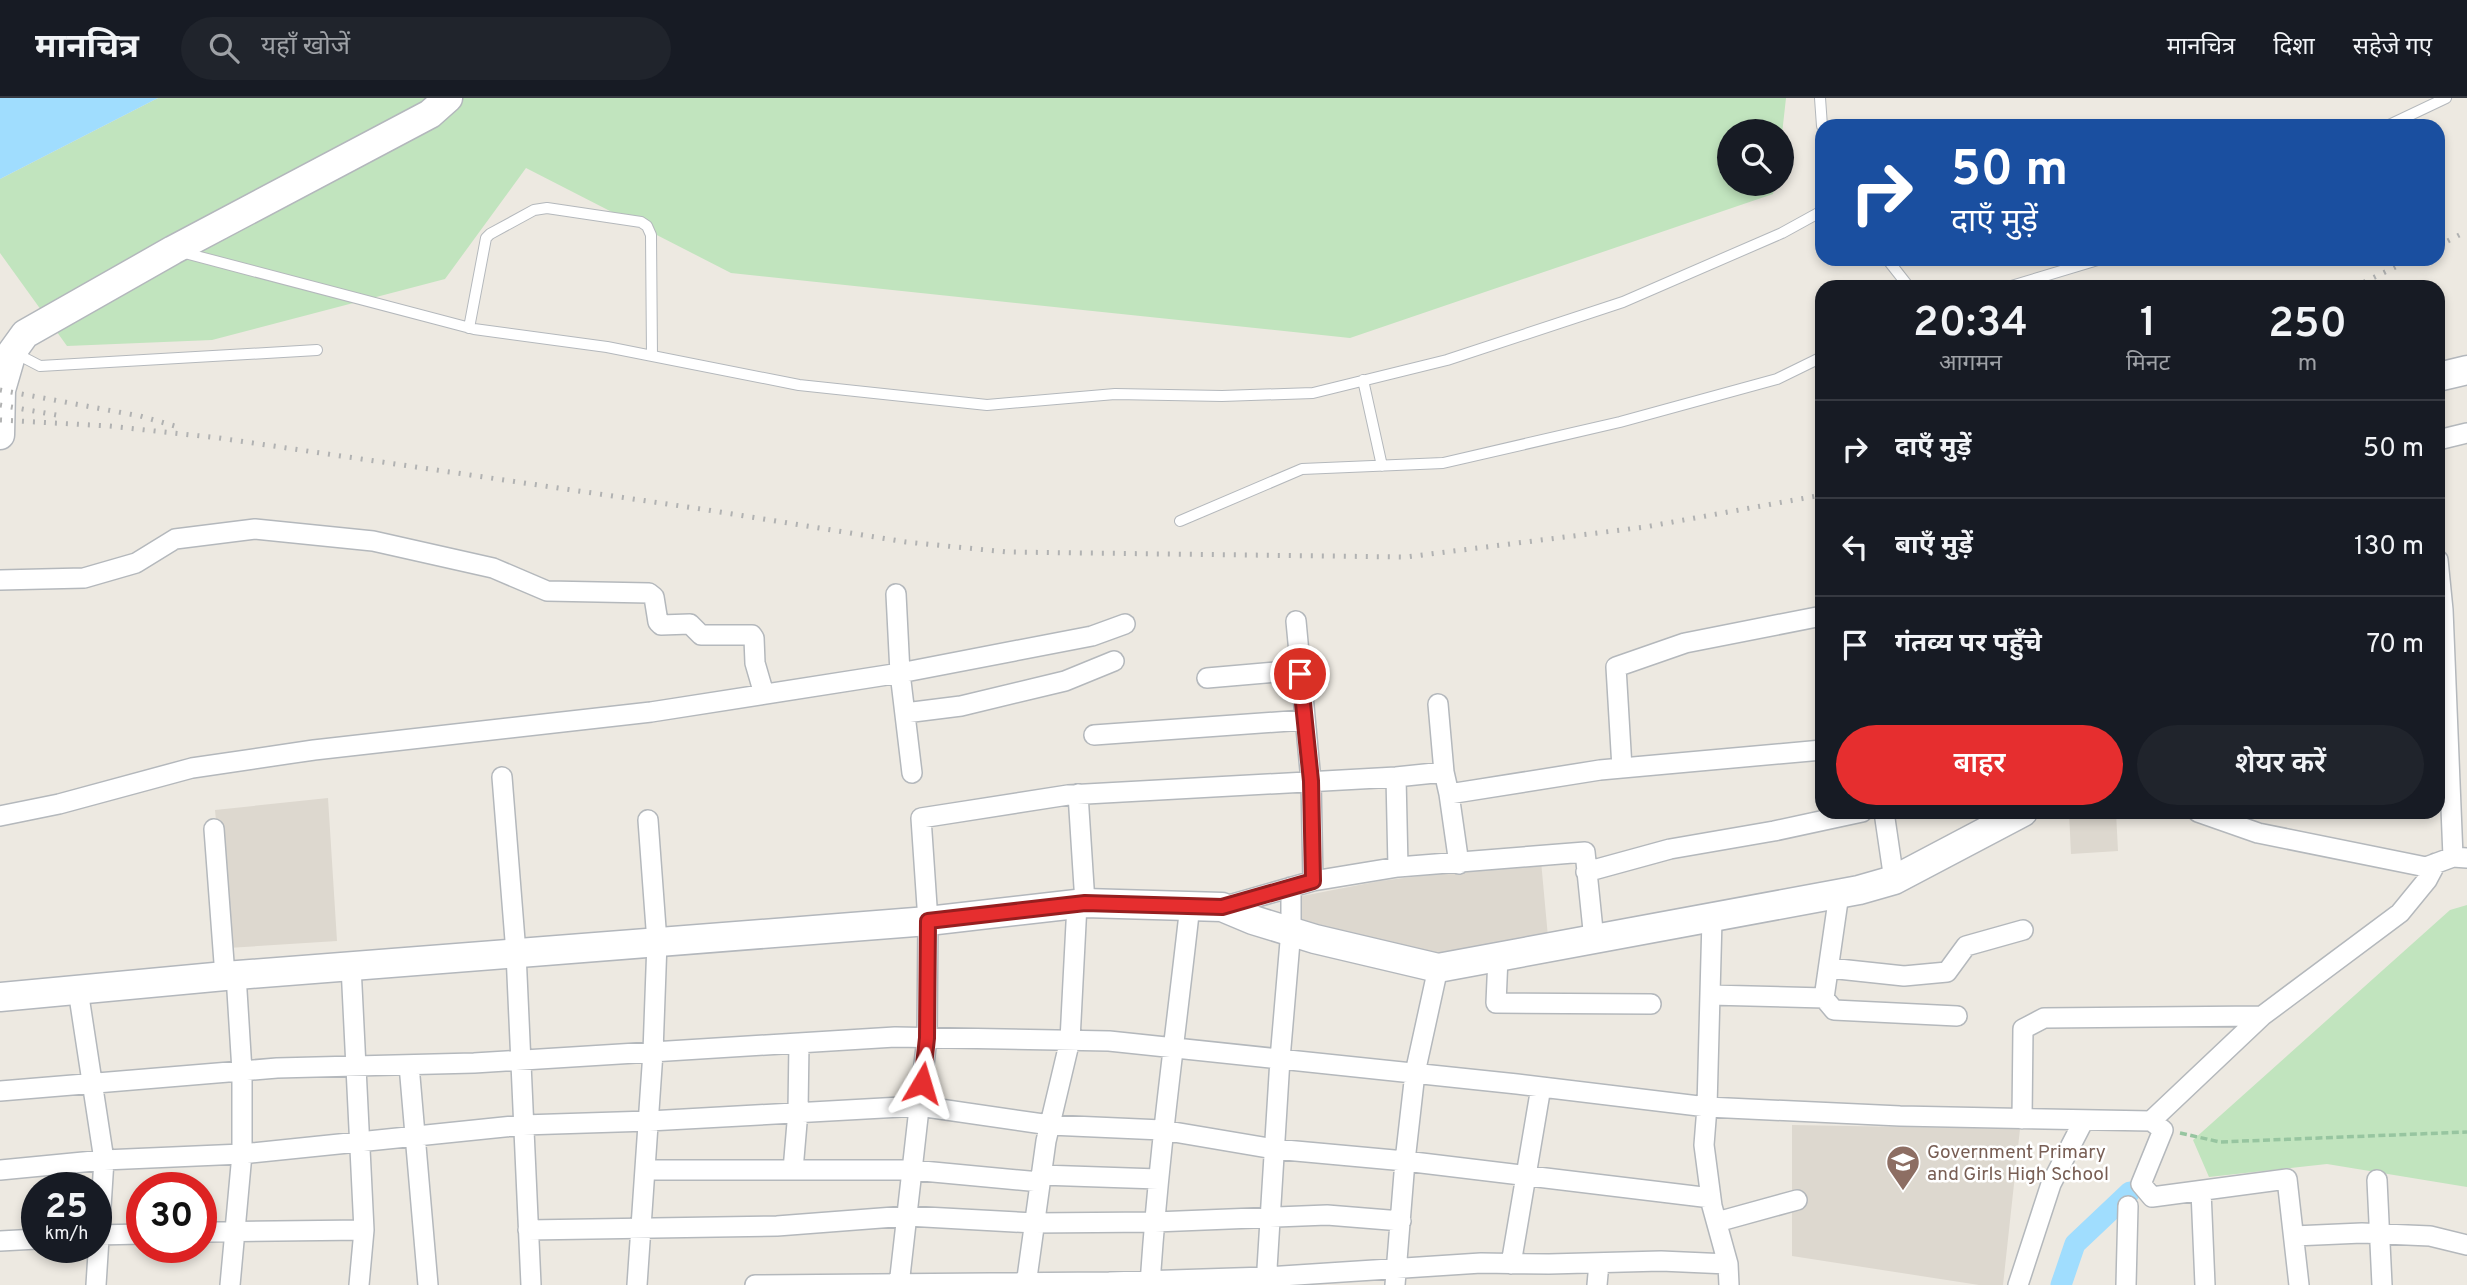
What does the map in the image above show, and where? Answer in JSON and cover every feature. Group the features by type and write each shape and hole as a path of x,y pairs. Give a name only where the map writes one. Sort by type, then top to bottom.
{"street":[{"path":"0,435 1,390 12,352 25,334 173,250 430,114 448,98"},
{"path":"2445,375 2467,370"},
{"path":"2445,438 2467,433"},
{"path":"0,580 84,578 136,563 176,539 255,529 373,541 492,568 547,591 649,593 654,597 658,622 661,625 690,624 701,635 752,635 756,668 764,694"},
{"path":"896,594 900,673 912,773"},
{"path":"1622,768 1616,667 1685,643 1815,617"},
{"path":"1296,621 1311,781 1313,881"},
{"path":"0,816 59,804 192,768 314,750 651,712 900,673 1092,636 1125,624"},
{"path":"905,713 961,706 1065,681 1114,662"},
{"path":"1207,678 1299,670"},
{"path":"1438,704 1444,772 1459,864"},
{"path":"1094,735 1304,720"},
{"path":"1449,794 1622,768 1815,751"},
{"path":"899,1284 927,1038 928,921 921,818 1078,794 1396,777 1444,772"},
{"path":"502,777 516,953 531,1285"},
{"path":"1396,777 1398,867"},
{"path":"1026,1284 1049,1125 1070,1041 1081,904 1078,794"},
{"path":"2445,807 2452,860"},
{"path":"1586,873 1670,849 1829,819"},
{"path":"1885,819 1894,880"},
{"path":"0,997 230,975 928,921 1081,904 1222,907 1253,920 1315,939 1438,968 1712,919 1839,894 1894,880 2010,819"},
{"path":"2218,819 2258,833 2426,867 2452,860"},
{"path":"637,1285 649,1121 657,942 648,820"},
{"path":"214,829 243,1071 243,1153 230,1285"},
{"path":"1222,907 1313,881 1398,867 1585,852 1594,940"},
{"path":"2299,1285 2287,1179 2152,1197 2141,1184 2157,1125 2262,1016 2400,913 2427,880 2452,860"},
{"path":"1266,1281 1291,930 1291,887"},
{"path":"1824,998 1839,894"},
{"path":"1150,1283 1162,1130 1175,1048 1190,905"},
{"path":"1712,919 1704,1145 1711,1198 1728,1264 1729,1285"},
{"path":"1829,968 1904,976 1947,972 1966,946 2023,930"},
{"path":"1498,957 1496,1003 1651,1004"},
{"path":"351,966 358,1141 365,1230 359,1285"},
{"path":"1396,1276 1415,1073 1438,968"},
{"path":"78,989 104,1160 103,1172"},
{"path":"1710,995 1824,998 1834,1010 1957,1016"},
{"path":"2022,1119 2023,1029 2045,1018 2262,1016"},
{"path":"0,1091 243,1071 521,1060 894,1037 1109,1041 1707,1107 2157,1125"},
{"path":"793,1170 798,1111 799,1043"},
{"path":"409,1065 428,1285"},
{"path":"1511,1264 1541,1087"},
{"path":"0,1170 104,1160 243,1153 523,1125 919,1106 1049,1125 1162,1130 1274,1149 1405,1161 1711,1198"},
{"path":"2018,1285 2051,1184 2084,1120"},
{"path":"645,1170 912,1170 1041,1178 1158,1179"},
{"path":"2377,1180 2382,1285"},
{"path":"2201,1191 2206,1285"},
{"path":"1717,1222 1797,1200"},
{"path":"2126,1285 2128,1206"},
{"path":"528,1230 777,1226 907,1216 1034,1223 1155,1222 1327,1215 1401,1221"},
{"path":"217,1231 365,1230"},
{"path":"2294,1236 2430,1236 2467,1245"},
{"path":"0,1241 21,1240"},
{"path":"755,1285 1266,1281 1396,1276 1511,1264 1661,1261 1728,1264"},
{"path":"96,1285 97,1263"},
{"path":"1597,1285 1599,1263"}],"lane":[{"path":"1820,98 1822,119"},
{"path":"2402,119 2446,98"},
{"path":"469,328 486,238 534,211 547,208 569,210 640,222 647,226 651,235 652,356"},
{"path":"173,250 469,328 607,347 799,385 987,404 1115,394 1222,396 1313,393 1447,360 1623,302 1782,233 1815,215"},
{"path":"1892,266 1904,280"},
{"path":"2031,280 2078,266"},
{"path":"12,352 40,366 317,350"},
{"path":"1180,521 1302,469 1443,463 1620,422 1777,379 1815,360"},
{"path":"1363,380 1382,466"}],"path":[{"path":"2157,1125 2220,1142 2467,1132"}],"shaded area":[{"path":"328,798 337,941 228,948 215,810"},
{"path":"2069,819 2116,819 2118,851 2071,854"},
{"path":"1541,861 1548,937 1438,955 1302,922 1302,896 1380,881"},
{"name":"Government Primary and Girls High School","path":"1792,1125 2020,1129 2003,1285 1979,1285 1792,1256"}],"green space":[{"path":"158,98 1786,98 1784,119 1717,119 1717,196 1767,196 1350,338 731,273 526,168 445,279 212,340 67,346 0,253 0,179"},
{"path":"2467,905 2467,1187 2327,1164 2209,1177 2193,1140 2450,910"}],"water":[{"path":"0,98 158,98 0,179"}],"waterway":[{"path":"2061,1285 2075,1244 2130,1192"}],"railway":[{"path":"2445,242 2467,231"},
{"path":"2368,280 2398,266"},
{"path":"0,390 140,416 175,426"},
{"path":"0,405 62,416"},
{"path":"0,420 109,426 219,438 906,542 1007,552 1406,557 1645,527 1815,496"}],"place":[{"name":"Government Primary and Girls High School","path":"1903,1192"}],"route":[{"path":"922,1083 927,1038 928,921 1085,903 1222,907 1313,881 1311,781 1300,674"}]}
